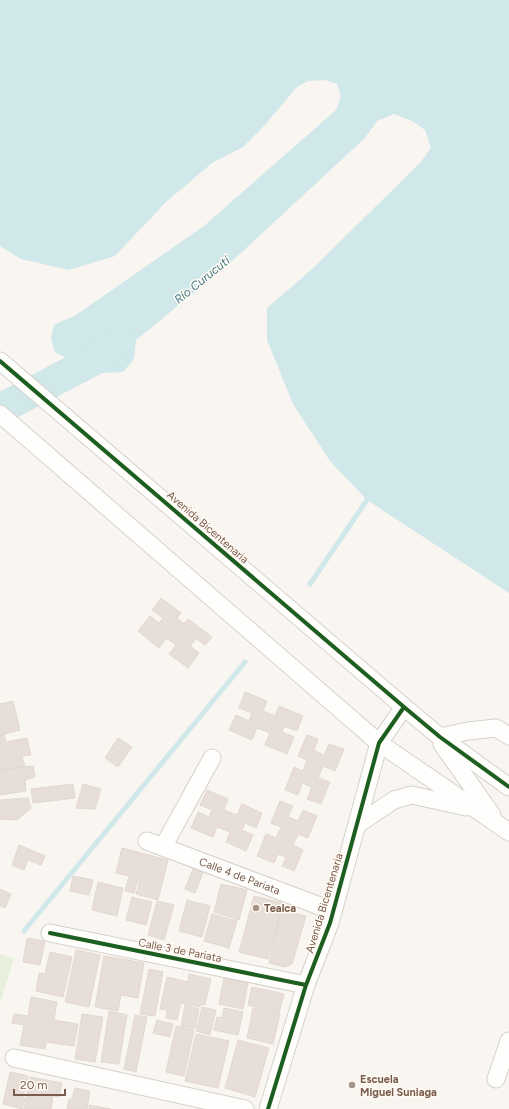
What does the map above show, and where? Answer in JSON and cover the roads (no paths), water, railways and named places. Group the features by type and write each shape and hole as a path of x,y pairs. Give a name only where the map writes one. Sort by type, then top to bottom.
{"street":[{"name":"Avenida Bicentenaria","path":"0,361 436,734 509,787"},
{"path":"0,414 379,743 504,829"},
{"name":"Avenida Bicentenaria","path":"268,1109 306,985 333,911 379,743 404,707"},
{"path":"504,829 436,734 496,728 509,736"},
{"path":"163,847 212,758"},
{"path":"357,825 394,800 412,795 476,809"},
{"name":"Calle 4 de Pariata","path":"147,841 333,911"},
{"name":"Calle 3 de Pariata","path":"50,933 306,985"},
{"path":"496,1079 509,1041"},
{"path":"14,1058 246,1109"}],"water":[{"path":"0,0 509,0 509,593 367,500 330,461 293,404 267,340 267,308 311,270 420,163 431,148 425,130 412,121 394,114 377,121 365,138 229,264 136,340 134,359 123,372 103,373 71,361 55,352 51,339 54,325 76,315 204,226 336,110 341,96 337,84 325,80 308,81 297,87 264,126 243,147 212,163 166,202 115,256 69,270 21,259 0,246"}],"waterway":[{"name":"Río Curucutí","path":"0,409 92,361 118,343"},
{"path":"310,584 367,500"},
{"path":"24,931 245,662"}],"place":[{"name":"Tealca","path":"256,908"},
{"name":"Escuela Miguel Suniaga","path":"352,1085"}]}
